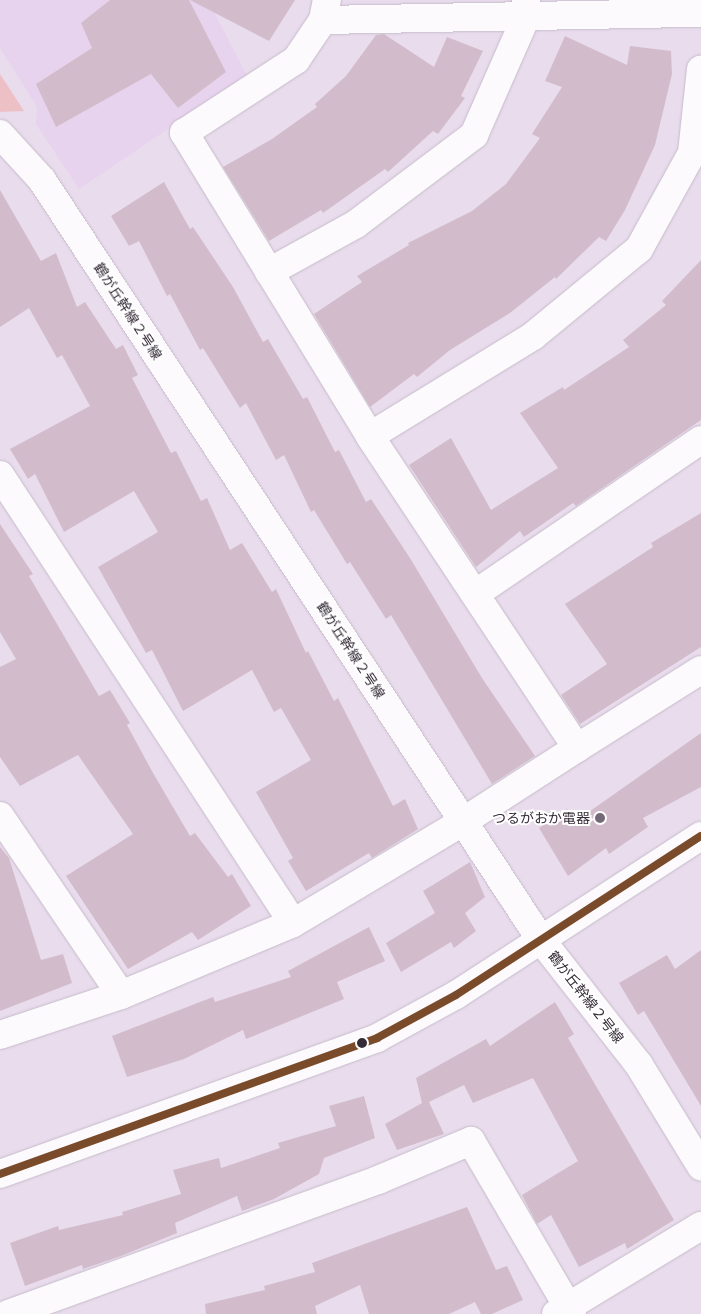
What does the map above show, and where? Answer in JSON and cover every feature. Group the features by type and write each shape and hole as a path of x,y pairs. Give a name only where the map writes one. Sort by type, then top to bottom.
{"street":[{"path":"269,272 356,224 474,135 526,8"},
{"path":"577,748 370,436 184,133 296,60 325,10 526,8 701,13"},
{"path":"370,436 533,336 639,249 692,153 701,69"},
{"name":"鶴が丘幹線２号線","path":"0,134 42,180 541,940 639,1065 701,1166"},
{"path":"475,594 701,440"},
{"path":"0,476 293,923"},
{"path":"0,1035 121,995 293,923 464,821 701,670"},
{"path":"4,830 121,995"},
{"path":"0,1174 377,1038 456,995 701,836"},
{"path":"8,1314 368,1183 471,1141 565,1312 701,1226"}],"shaded area":[{"path":"0,0 215,0 211,6 247,76 79,189 36,124 37,107 0,48"},
{"path":"0,74 24,111 0,112"}],"building":[{"path":"110,0 189,0 226,72 178,108 151,74 56,127 36,84 92,48 81,23"},
{"path":"190,0 295,0 269,41"},
{"path":"384,34 434,67 447,37 483,51 461,96 465,98 438,134 433,131 388,172 385,169 323,213 321,210 269,241 223,167 272,139 317,107 315,104 346,76 376,35"},
{"path":"565,36 627,65 630,46 671,51 672,74 655,145 625,210 606,241 599,237 556,279 555,277 510,313 450,350 417,377 414,374 370,407 314,314 362,282 357,276 409,245 408,243 472,211 506,184 540,138 532,134 562,87 545,81"},
{"path":"164,182 190,229 193,227 233,287 263,342 268,339 303,399 307,397 335,452 339,450 366,502 371,499 410,558 482,678 535,756 492,784 391,615 386,619 350,562 347,564 314,510 311,512 284,455 276,460 246,403 240,408 203,348 200,350 170,294 167,296 139,241 129,246 111,216"},
{"path":"0,190 41,261 56,253 77,307 85,302 116,349 123,345 138,375 132,378 171,453 176,451 201,501 207,498 230,550 242,543 272,592 276,589 306,653 308,651 334,701 338,698 393,806 405,799 418,829 372,858 369,853 306,891 288,861 293,858 256,792 311,760 281,708 274,712 252,670 183,711 152,650 146,653 98,567 158,532 134,491 64,532 35,474 28,479 10,449 90,406 62,355 57,358 29,308 0,327"},
{"path":"701,260 701,420 576,506 573,503 524,537 520,531 476,567 409,465 451,438 491,510 558,468 520,413 563,387 564,390 629,347 623,340 666,305 662,301"},
{"path":"701,513 701,647 580,724 561,695 607,664 565,604 653,547 651,543"},
{"path":"0,524 33,574 29,576 99,696 110,690 130,723 127,725 153,773 190,836 195,833 228,877 232,874 251,906 198,940 192,932 128,969 66,876 133,834 78,755 20,786 0,757 0,667 16,659 0,632"},
{"path":"701,733 701,787 643,818 648,827 609,854 606,848 568,876 539,828 567,809 576,821"},
{"path":"0,847 9,858 41,960 63,954 72,983 0,1011"},
{"path":"470,862 485,897 465,913 476,931 454,948 451,942 401,972 386,943 435,913 423,891"},
{"path":"369,927 385,961 337,982 344,999 246,1039 243,1030 184,1059 127,1077 112,1036 213,997 215,1002 291,977 288,971"},
{"path":"701,950 701,1106 644,1011 638,1015 619,983 667,955 675,969"},
{"path":"555,1002 574,1034 568,1038 674,1220 627,1249 625,1243 579,1267 551,1215 537,1224 522,1195 578,1161 533,1078 473,1103 464,1085 429,1102 444,1134 397,1150 385,1124 422,1103 416,1078 486,1039 490,1046"},
{"path":"364,1096 375,1138 324,1158 319,1174 274,1199 242,1211 237,1196 175,1223 177,1233 121,1256 83,1269 82,1265 25,1286 10,1243 58,1226 59,1230 123,1215 122,1212 181,1194 173,1170 219,1158 221,1168 280,1148 278,1143 336,1126 329,1106"},
{"path":"467,1207 496,1270 507,1266 523,1300 492,1314 481,1314 475,1302 449,1314 369,1314 360,1285 315,1306 317,1314 206,1314 205,1304 265,1290 264,1286 315,1272 312,1263"}],"transit line":[{"path":"0,1174 377,1038 456,995 701,836"}],"place":[{"name":"つるがおか電器","path":"600,818"}]}
